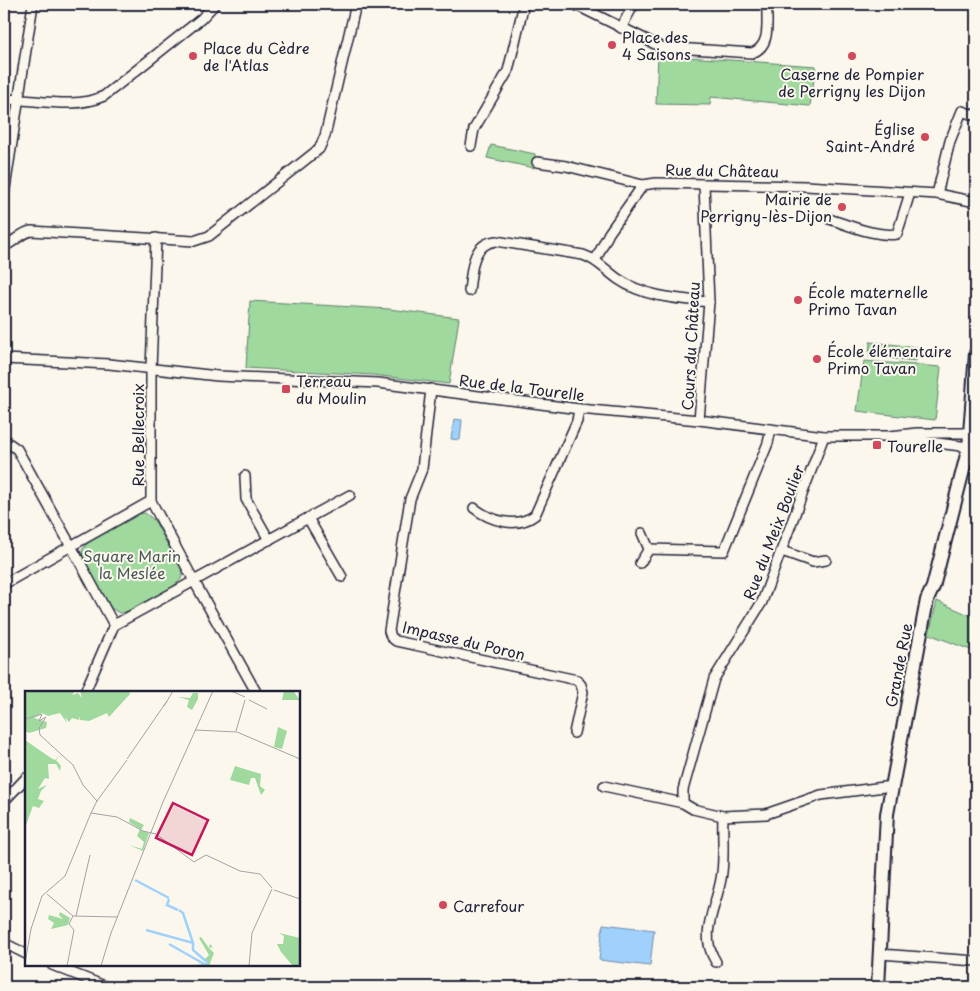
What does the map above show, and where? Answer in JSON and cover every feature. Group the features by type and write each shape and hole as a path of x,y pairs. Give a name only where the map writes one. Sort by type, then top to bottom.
{"main road":[{"name":"Grande Rue","path":"878,987 886,833 892,786 927,600 933,587 969,447 976,353"}],"street":[{"path":"4,195 33,4"},
{"path":"4,99 74,103 87,102 104,96 201,19 214,4"},
{"path":"4,246 12,243 24,233 31,231 194,241 209,236 319,149 325,136 356,4"},
{"path":"471,146 474,129 508,71 524,4"},
{"path":"574,4 661,48 752,53 761,49 766,41 767,4"},
{"path":"621,28 634,4"},
{"path":"937,194 950,141 962,112 976,116"},
{"name":"Rue du Château","path":"536,162 566,166 643,185 656,183 806,186 910,194 937,194 976,202"},
{"name":"Cours du Château","path":"699,420 709,302 704,184"},
{"path":"596,259 609,234 643,185"},
{"path":"829,219 854,227 896,234 910,194"},
{"name":"Rue Bellecroix","path":"151,501 151,369 156,238"},
{"path":"469,291 474,257 479,248 487,242 496,241 569,252 596,259 618,279 630,286 675,299 709,302"},
{"name":"Rue de la Tourelle","path":"4,360 109,364 218,376 378,383 579,409 699,420 824,436 971,433"},
{"name":"Impasse du Poron","path":"431,389 422,469 410,499 388,631 396,641 577,680 582,685 583,692 574,733"},
{"path":"474,508 486,517 518,523 527,522 535,515 577,422 579,409"},
{"path":"649,549 724,551 768,443 771,429"},
{"name":"Rue du Meix Boulier","path":"682,803 683,790 714,679 762,602 824,436"},
{"name":"Rue de la Tourelle","path":"890,436 969,447"},
{"path":"4,440 17,449 114,625"},
{"path":"245,476 246,499 269,540"},
{"path":"86,691 114,625 350,495"},
{"path":"4,584 151,501 255,691"},
{"path":"308,518 342,577"},
{"path":"642,533 649,549"},
{"path":"640,563 649,549"},
{"path":"782,552 812,562 826,560"},
{"path":"4,801 25,779"},
{"path":"604,786 682,803 693,809 723,816 766,814 822,795 892,786"},
{"path":"716,962 708,950 709,920 722,878 723,816"},
{"path":"4,943 25,954"},
{"path":"880,954 976,961"},
{"path":"54,966 107,987"}],"green space":[{"path":"658,55 816,66 810,106 711,97 710,105 656,104"},
{"path":"491,145 535,154 534,168 487,158"},
{"path":"250,301 389,309 459,318 449,384 373,375 246,368"},
{"path":"870,342 917,347 916,361 869,356"},
{"path":"864,361 941,367 935,420 857,411"},
{"name":"Square Marin la Meslée","path":"145,513 154,520 181,568 182,577 179,582 154,599 119,613 111,608 83,558 82,550 88,542 137,514"},
{"path":"937,601 976,618 976,652 929,634"}],"water":[{"path":"454,419 462,420 460,440 451,439"},
{"path":"603,924 654,930 650,966 599,960"}],"place":[{"name":"Place des 4 Saisons","path":"612,45"},
{"name":"Place du Cèdre de l'Atlas","path":"193,56"},
{"name":"Caserne de Pompier de Perrigny les Dijon","path":"852,56"},
{"name":"Église Saint-André","path":"925,137"},
{"name":"Mairie de Perrigny-lès-Dijon","path":"842,207"},
{"name":"École maternelle Primo Tavan","path":"798,300"},
{"name":"École élémentaire Primo Tavan","path":"817,359"},
{"name":"Terreau du Moulin","path":"286,389"},
{"name":"Tourelle","path":"877,445"},
{"name":"Carrefour","path":"443,905"}]}
